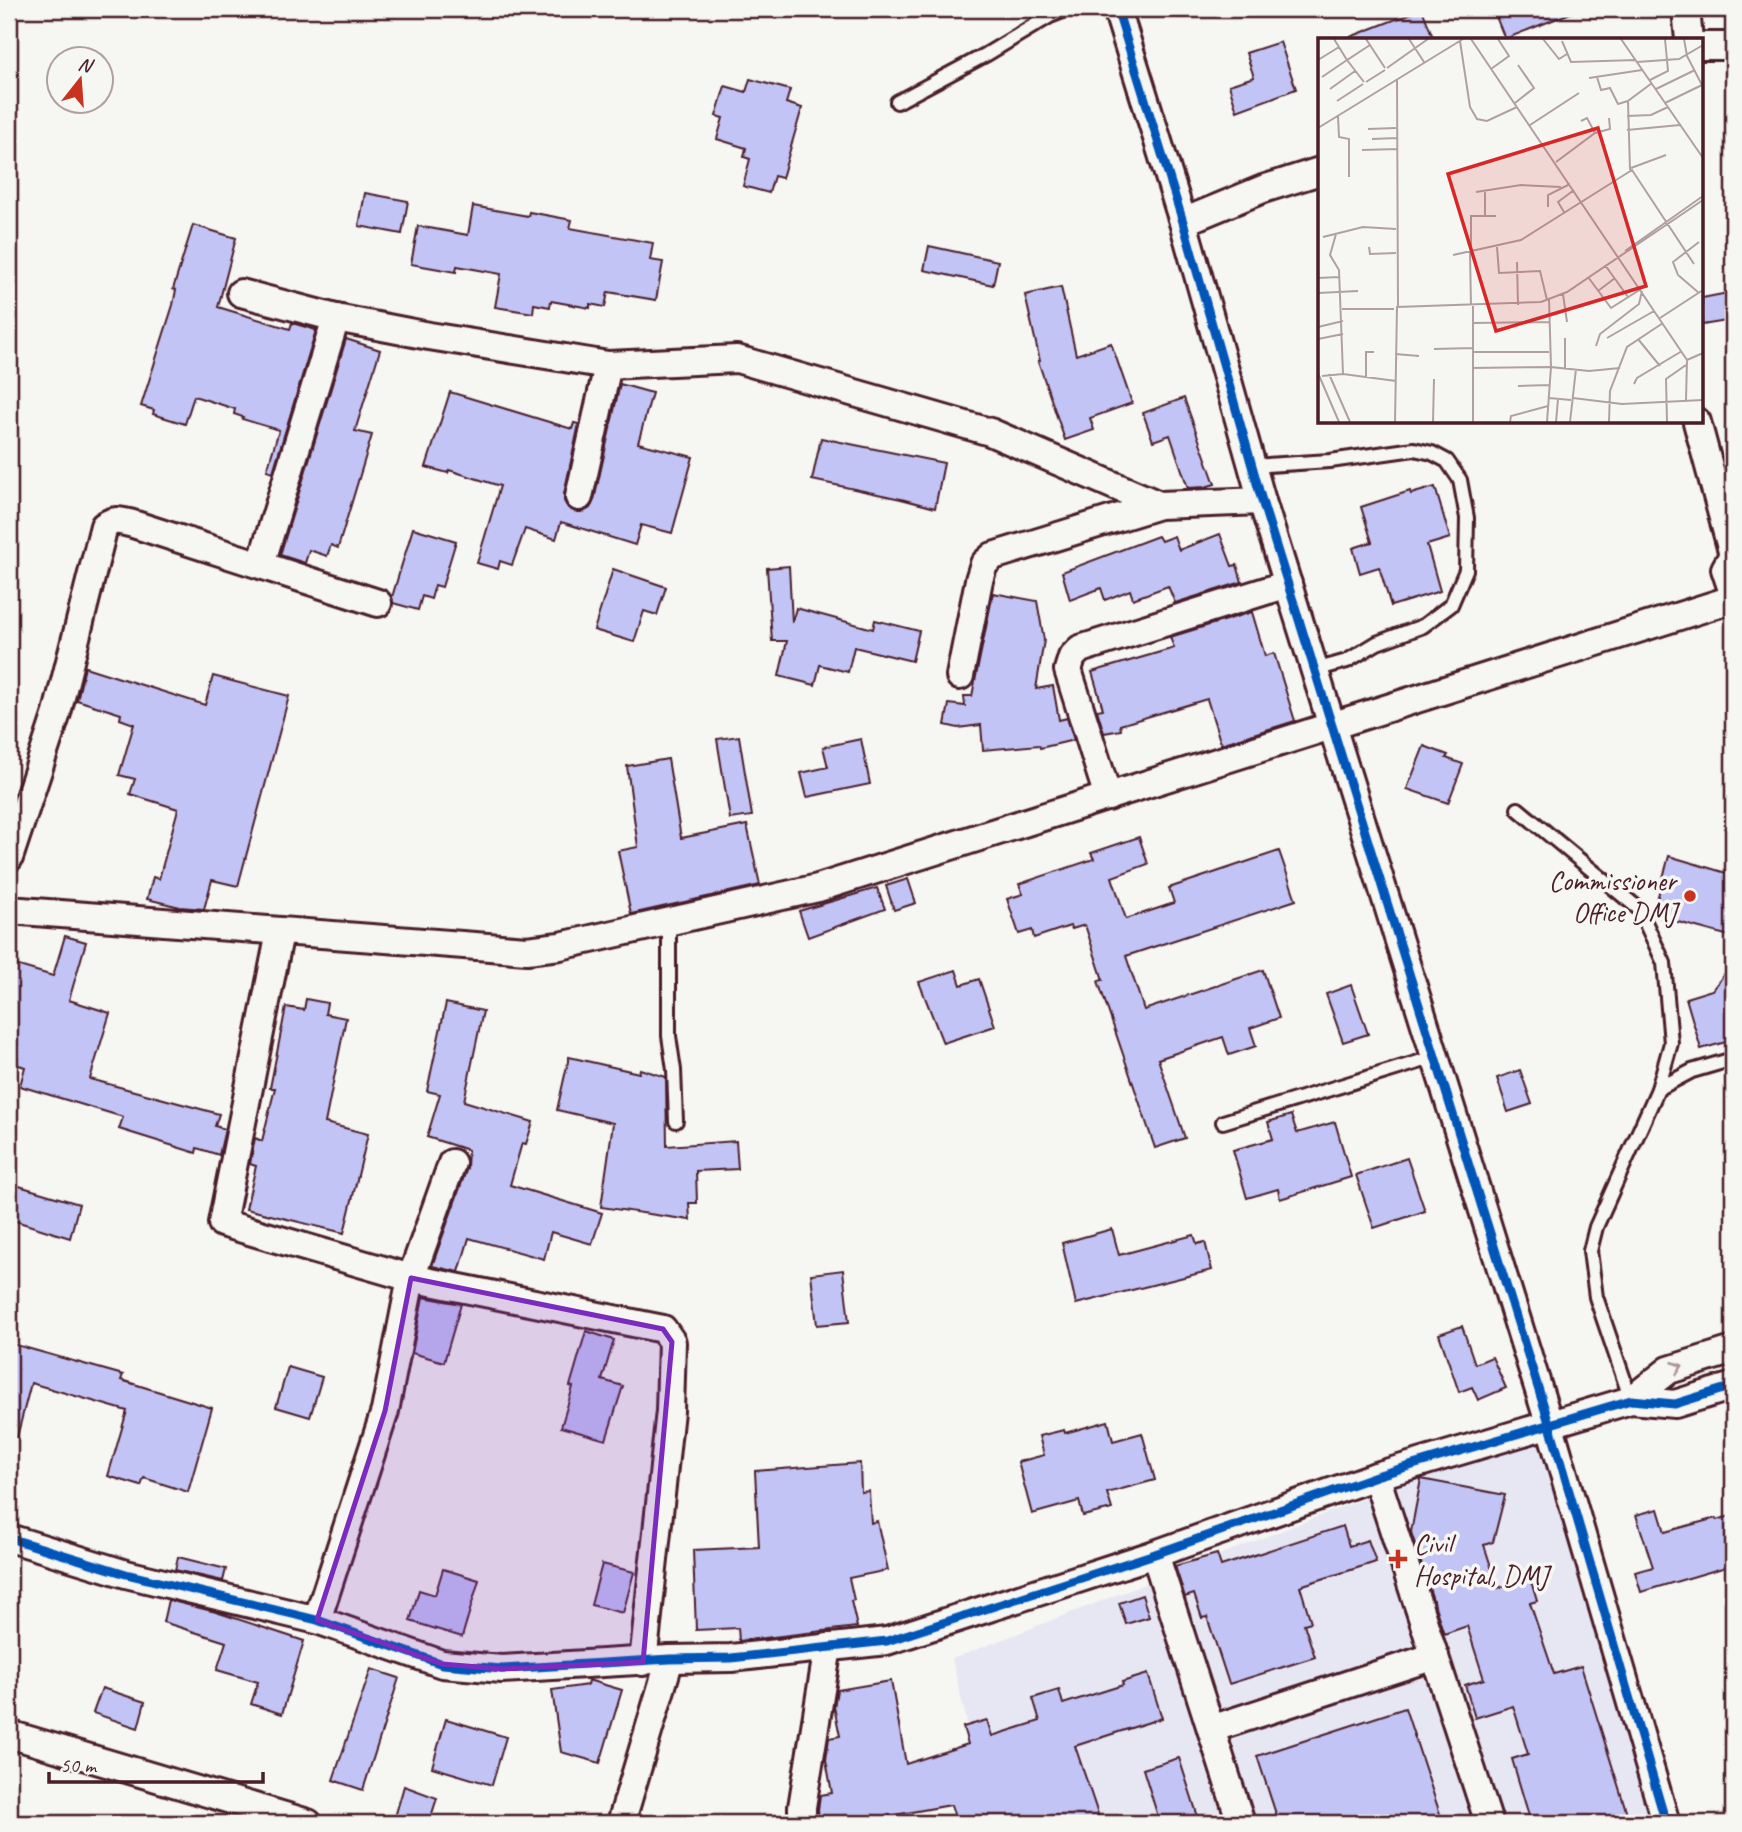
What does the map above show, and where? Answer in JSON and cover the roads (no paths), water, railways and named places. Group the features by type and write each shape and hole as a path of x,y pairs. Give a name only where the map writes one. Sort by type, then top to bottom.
{"street":[{"path":"1117,9 1183,222 1262,501 1550,1426 1666,1823"},
{"path":"1686,9 1689,38"},
{"path":"1704,46 1733,46"},
{"path":"1183,222 1263,189 1318,172"},
{"path":"241,293 336,318 429,337 608,365 737,359 990,432 1159,505"},
{"path":"261,564 336,318"},
{"path":"579,497 608,365"},
{"path":"1699,424 1733,555 1725,569 1733,593"},
{"path":"960,676 979,580 984,564 993,556 1159,505 1262,501"},
{"path":"9,858 57,713 104,526 117,520 378,603"},
{"path":"1108,797 1069,670 1072,657 1080,649 1288,584"},
{"path":"9,910 527,950 560,946 818,888 1733,599"},
{"path":"280,932 222,1223 411,1278 663,1329 672,1342 670,1411 643,1662"},
{"path":"317,1620 385,1411 411,1278 453,1163"},
{"path":"9,1538 126,1574 317,1620 442,1664 502,1669 731,1658 887,1640 1155,1554 1376,1476 1632,1400 1669,1370 1733,1350"},
{"path":"1632,1400 1675,1404 1733,1386"},
{"path":"1376,1476 1489,1823"},
{"path":"1155,1554 1241,1823"},
{"path":"802,1823 804,1795 828,1647"},
{"path":"1211,1729 1435,1656"},
{"path":"621,1823 670,1659"},
{"path":"9,1734 309,1823"}],"lane":[{"path":"897,102 1050,16 1068,9"},
{"path":"1252,466 1330,461 1414,449 1432,453 1447,461 1460,480 1467,518 1466,570 1451,605 1423,626 1377,643 1347,661 1315,670"},
{"path":"1518,809 1639,909 1664,963 1671,1043 1658,1089 1596,1227 1590,1251 1596,1297 1632,1400"},
{"path":"669,921 669,1036 674,1070 676,1121"},
{"path":"1223,1122 1435,1057"},
{"path":"1658,1089 1692,1071 1733,1059"}],"place":[{"name":"Commissioner Office DMJ","path":"1690,896"},
{"name":"Civil Hospital, DMJ","path":"1398,1559"}]}
